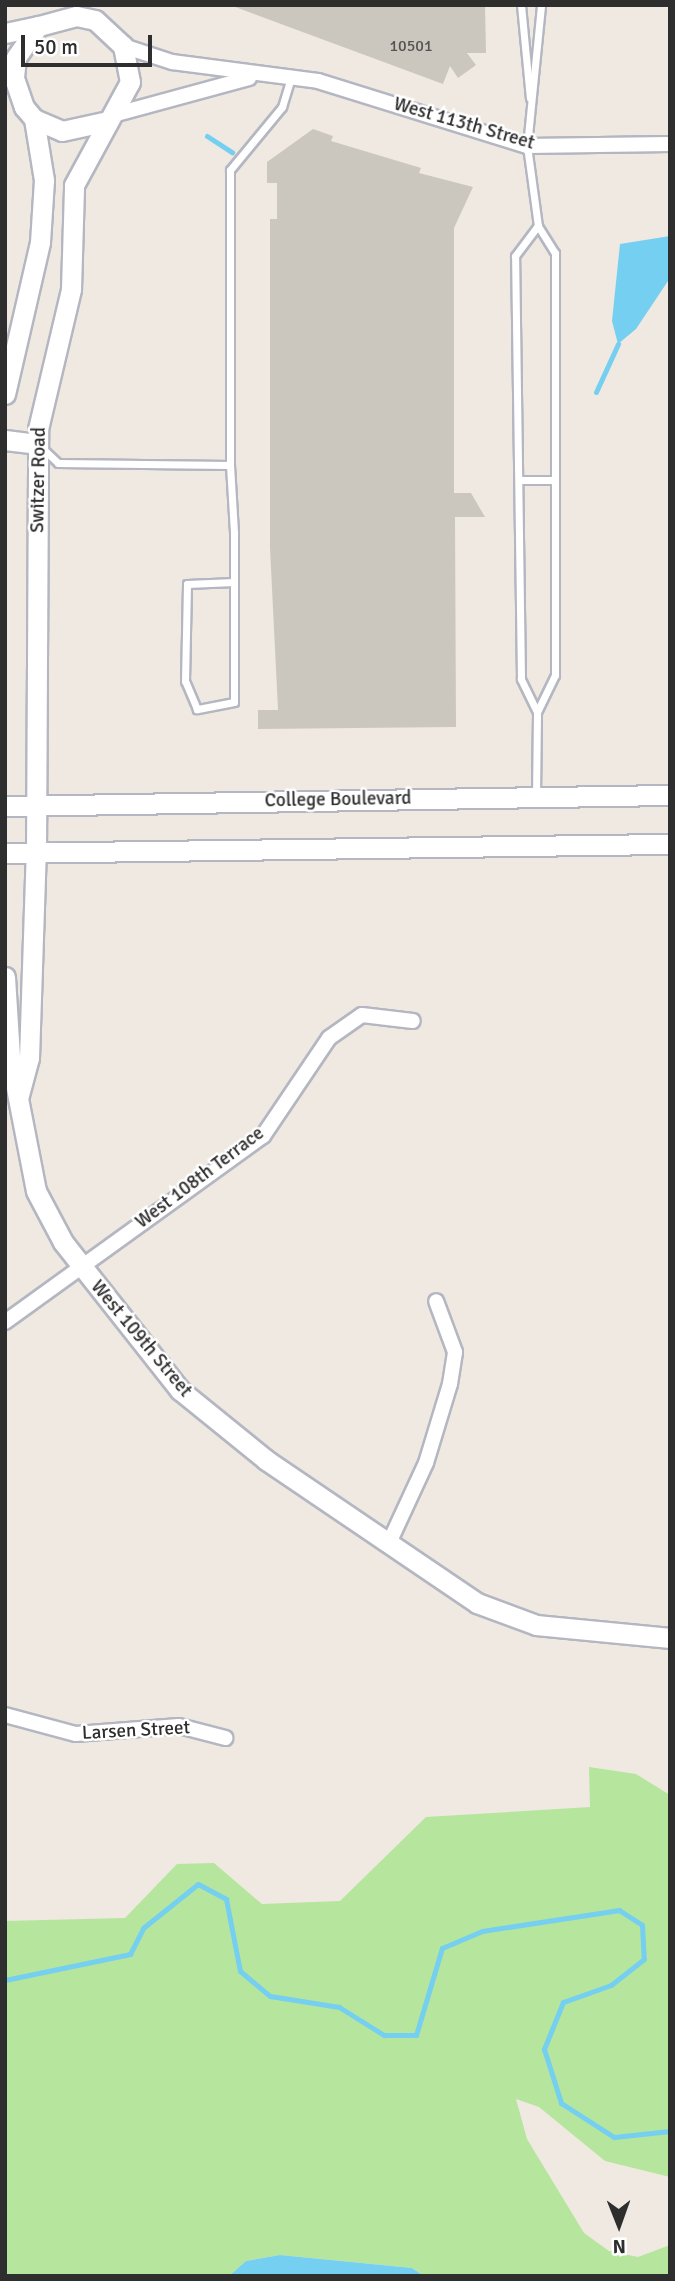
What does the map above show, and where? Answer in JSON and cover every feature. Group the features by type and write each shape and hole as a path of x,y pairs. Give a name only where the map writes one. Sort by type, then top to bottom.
{"main road":[{"path":"5,33 76,16 95,20 123,46 130,82 111,118 62,131 21,109"},
{"path":"5,394 40,242 44,180 14,78 16,58 38,26"},
{"name":"Switzer Road","path":"36,852 37,444 71,289 74,184 111,118"},
{"path":"5,440 37,444"},
{"name":"College Boulevard","path":"5,806 670,794"},
{"path":"5,853 670,844"},
{"name":"West 109th Street","path":"19,1094 29,1058 36,852"},
{"path":"5,966 32,965"},
{"name":"West 109th Street","path":"5,977 19,1094 36,1191 81,1266 159,1366 215,1421 388,1544 507,1617 670,1638"}],"street":[{"name":"West 113th Street","path":"123,46 159,59 261,76 318,80 527,146 670,144"},
{"name":"West 113th Street","path":"111,118 191,89 261,76"},
{"name":"West 108th Terrace","path":"5,1322 263,1136 329,1038 362,1015 413,1021"},
{"path":"388,1544 426,1463 450,1384 455,1352 436,1301"},
{"name":"Larsen Street","path":"5,1715 76,1734 178,1726 225,1738"}],"lane":[{"path":"521,5 522,63 531,100"},
{"path":"537,712 555,675 555,253 538,226 527,146 531,100 540,60 541,5"},
{"path":"234,582 187,584 185,681 197,709 234,702 234,582 230,465 230,170 282,107 290,78"},
{"path":"536,797 537,712 522,679 515,256 538,226"},
{"path":"37,444 58,463 230,465"},
{"path":"520,480 553,480"}],"green space":[{"path":"589,1767 636,1774 670,1795 670,2177 605,2161 539,2107 516,2099 527,2139 584,2233 609,2251 638,2257 670,2245 670,2276 424,2276 412,2268 280,2255 246,2261 229,2276 5,2276 5,1921 125,1918 177,1864 214,1863 262,1904 340,1901 426,1817 590,1807"}],"water":[{"path":"670,236 670,278 636,329 618,344 612,321 620,244"},
{"path":"280,2255 412,2268 424,2276 229,2276 246,2261"}],"building":[{"path":"230,5 485,5 486,53 467,53 476,65 458,78 450,66 443,84"},
{"path":"313,129 333,136 331,141 421,168 419,173 473,187 454,228 454,493 471,493 485,517 455,517 456,727 258,729 258,710 278,710 270,548 270,219 277,219 277,183 267,183 267,162"}],"waterway":[{"path":"207,136 232,152"},
{"path":"596,392 618,344"},
{"path":"5,1980 130,1954 143,1928 198,1884 226,1899 240,1971 270,1996 339,2007 384,2035 416,2035 442,1948 482,1931 619,1910 642,1925 644,1959 611,1985 563,2002 544,2049 561,2103 614,2137 670,2131"}]}
